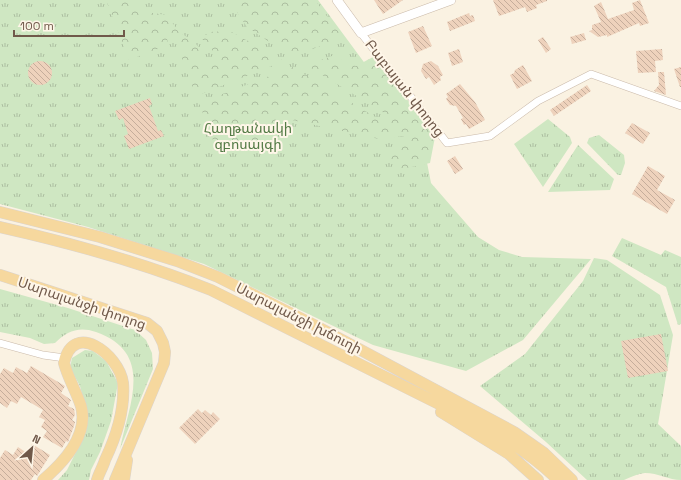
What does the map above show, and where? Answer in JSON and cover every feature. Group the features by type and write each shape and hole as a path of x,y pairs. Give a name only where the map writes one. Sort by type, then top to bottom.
{"main road":[{"name":"Սարալանջի խճուղի","path":"0,212 100,237 177,261 218,277 316,326 514,432 544,453 572,480"},
{"name":"Սարալանջի խճուղի","path":"0,227 96,251 172,274 211,290 517,445 540,462 558,480"},
{"name":"Սարալանջի փողոց","path":"0,275 126,315 147,323 157,331 165,352 164,363 129,447"},
{"path":"44,480 56,469 75,444 82,424 81,408 68,377 64,363 69,350 76,344 85,342 97,346 106,352 117,366 121,375 123,396 118,424 99,478"},
{"path":"417,394 443,414 508,454 538,480"},
{"path":"114,480 129,447"},
{"path":"124,480 129,447"}],"street":[{"name":"Բաբայան փողոց","path":"337,0 447,143 490,136 538,102 591,74 681,106"},
{"path":"361,33 451,0"},
{"path":"0,343 43,355 65,358"}],"green space":[{"name":"Հաղթանակի զբոսայգի","path":"0,0 318,0 423,142 431,183 478,237 499,250 522,257 591,259 523,340 466,371 373,345 204,264 88,227 0,204"},
{"path":"106,0 130,0 127,2 145,12 167,15 178,31 194,42 202,51 199,63 216,64 213,51 202,39 209,32 230,31 284,61 196,96 170,30 166,30 168,45 129,60"},
{"path":"229,0 315,0 343,38 304,52 286,53 247,27"},
{"path":"332,56 356,66 375,56 435,137 430,163 402,169 390,160 393,151 408,144 403,136 379,139 292,120 253,143 224,139 214,143 199,103 293,67 380,120 387,121 390,119 389,116 306,65"},
{"path":"548,119 570,137 572,143 543,187 514,144"},
{"path":"599,135 624,155 625,163 621,175 618,175 587,143 589,138"},
{"path":"578,145 614,179 610,190 548,192"},
{"path":"622,238 661,255 665,250 681,257 681,324 678,325 666,287 612,256"},
{"path":"594,258 607,260 660,295 673,335 658,424 681,446 681,480 645,473 624,480 587,480 546,442 480,386 525,354 583,281"},
{"path":"0,289 68,308 135,330 146,340 152,353 153,369 120,449 132,398 134,382 132,366 126,353 114,341 90,330 74,331 64,335 55,343 44,344 30,338 0,332"},
{"path":"85,350 93,351 106,361 118,383 111,421 100,452 91,470 89,480 58,480 67,470 82,440 83,398 80,386 70,368 72,358"}],"building":[{"path":"374,0 403,0 383,14"},
{"path":"493,0 547,1 536,5 537,8 527,12 525,7 499,16"},
{"path":"640,0 649,23 640,26 639,23 607,37 607,35 598,37 589,31 592,30 592,25 601,22 594,6 601,2 608,19 634,10 632,3"},
{"path":"469,13 470,16 473,15 475,21 450,31 447,22"},
{"path":"423,26 432,46 416,53 408,32"},
{"path":"584,33 586,40 572,44 570,37"},
{"path":"543,37 551,49 546,53 538,40"},
{"path":"459,49 463,62 452,66 448,53"},
{"path":"662,49 663,60 655,61 656,72 638,73 636,51"},
{"path":"40,61 45,62 51,68 51,78 45,84 40,85 35,84 29,78 28,73 29,68 35,62"},
{"path":"431,61 438,66 443,75 440,77 441,80 434,85 429,77 426,79 421,71 423,64"},
{"path":"523,65 532,81 517,89 510,75"},
{"path":"681,67 681,87 680,87 674,69"},
{"path":"658,72 664,72 666,95 654,91 659,85"},
{"path":"460,84 475,102 485,120 469,129 466,124 464,125 461,119 463,118 456,106 450,105 446,99 448,97 446,94"},
{"path":"587,85 591,91 554,116 550,110"},
{"path":"150,98 152,104 149,106 158,131 161,130 164,136 129,149 124,136 128,134 123,118 119,120 115,111"},
{"path":"632,123 650,133 643,144 625,133"},
{"path":"455,156 463,169 455,174 447,161"},
{"path":"648,166 665,176 657,190 675,200 667,214 632,194"},
{"path":"661,334 668,371 628,378 621,341"},
{"path":"31,366 65,386 61,393 71,400 68,406 74,409 75,415 72,420 75,422 68,442 66,441 62,448 43,437 47,431 41,427 45,420 39,417 43,410 21,397 17,404 11,401 7,408 0,403 0,374 4,368 13,373 16,367 27,373"},
{"path":"198,409 202,413 205,410 211,415 213,412 220,419 195,444 179,428"},
{"path":"32,444 50,455 37,476 35,474 31,480 0,480 0,458 5,450 13,455 18,447 27,453"}]}
